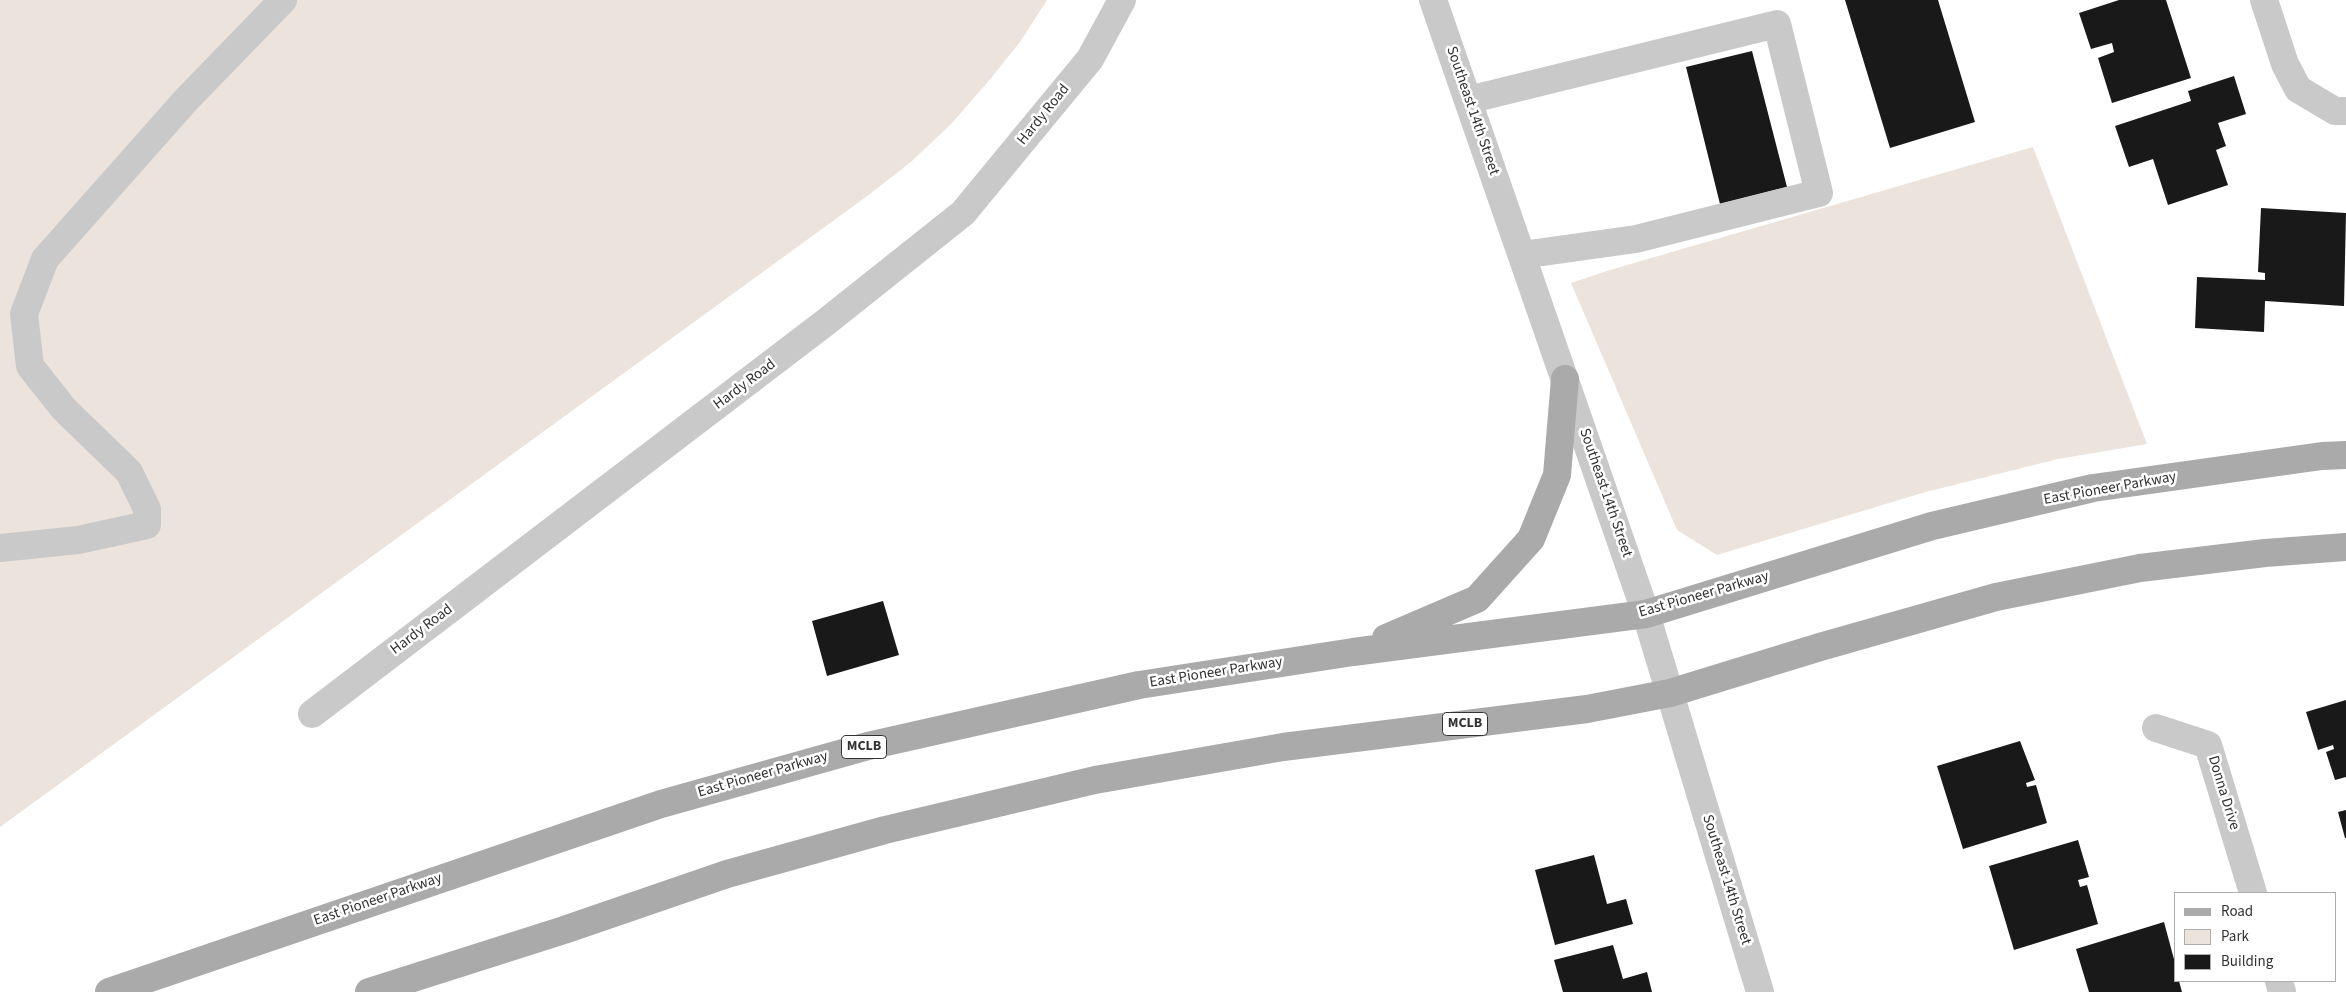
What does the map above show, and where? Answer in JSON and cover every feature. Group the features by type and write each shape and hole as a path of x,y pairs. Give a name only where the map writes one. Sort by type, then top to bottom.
{"main road":[{"path":"1353,652 1477,599 1531,539 1557,475 1565,379"},
{"name":"East Pioneer Parkway","path":"109,992 661,804 868,746 1139,685 1353,652 1646,614 1932,526 2094,488 2322,456 2346,455"},
{"path":"1670,693 1820,647 1996,598 2140,568 2346,547"},
{"name":"MCLB","path":"369,992 564,930 727,874 885,830 1095,780 1283,747 1586,709 1670,693"}],"street":[{"path":"0,548 78,540 147,525 147,509 129,472 64,409 30,366 24,314 45,259 187,99 283,0"},
{"name":"Hardy Road","path":"312,714 826,322 963,213 1090,59 1122,0"},
{"name":"Southeast 14th Street","path":"1433,0 1646,614 1760,992"},
{"path":"2264,0 2285,64 2298,89 2335,111 2346,111"},
{"path":"1468,100 1777,24 1819,193 1636,239 1522,255"},
{"name":"Donna Drive","path":"2156,728 2208,745 2253,892"}],"green space":[{"path":"0,0 1047,0 1020,42 987,83 951,124 912,161 870,194 0,827"},
{"path":"2033,147 2147,444 2058,459 1922,493 1717,555 1677,530 1571,283"}],"building":[{"path":"1845,0 1938,0 1975,122 1890,148"},
{"path":"2119,0 2166,0 2191,78 2112,103 2098,58 2114,52 2112,43 2091,49 2079,13"},
{"path":"1752,51 1787,187 1720,204 1686,67"},
{"path":"2234,76 2246,114 2218,123 2226,146 2216,150 2228,185 2168,205 2153,159 2129,167 2115,126 2191,101 2188,91"},
{"path":"2261,208 2346,213 2344,306 2265,301 2264,332 2195,328 2197,277 2265,280 2265,273 2258,272"},
{"path":"883,601 899,655 827,676 812,621"},
{"path":"2346,700 2346,777 2335,780 2326,752 2334,749 2333,745 2318,750 2306,712"},
{"path":"2020,741 2035,780 2026,783 2027,787 2036,785 2047,823 1963,849 1937,766"},
{"path":"2346,810 2346,838 2345,838 2338,812"},
{"path":"2078,840 2089,877 2078,880 2080,887 2087,885 2098,924 2014,950 1989,866"},
{"path":"1594,855 1607,904 1626,899 1633,924 1555,945 1535,870"},
{"path":"2164,922 2174,959 2174,982 2179,982 2182,992 2089,992 2076,949"},
{"path":"1613,945 1623,979 1647,972 1652,992 1563,992 1554,960"}]}
